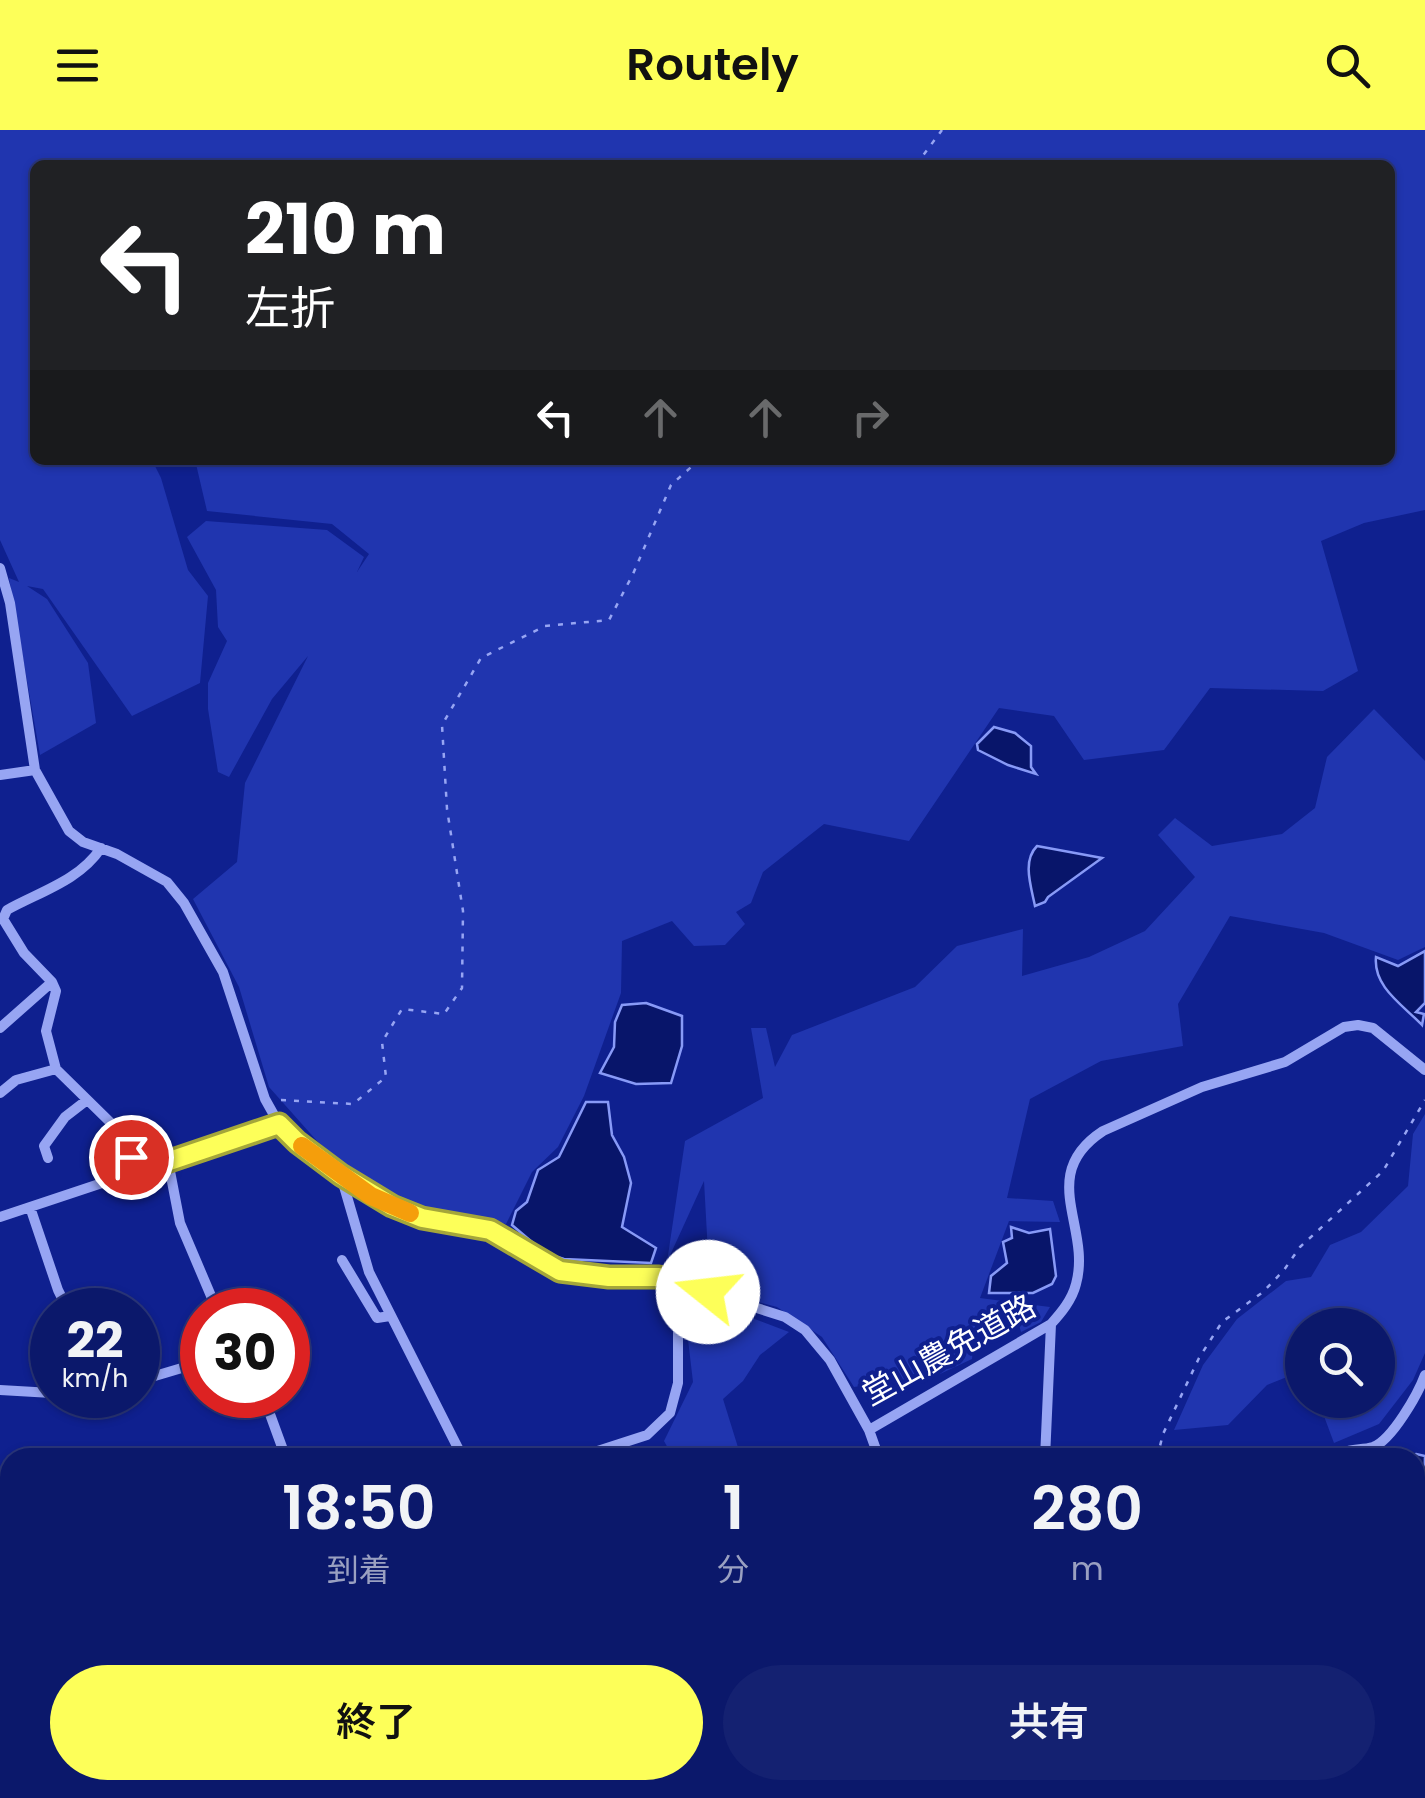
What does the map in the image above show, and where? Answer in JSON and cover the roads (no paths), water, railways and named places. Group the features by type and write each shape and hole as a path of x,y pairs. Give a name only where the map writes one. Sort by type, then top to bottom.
{"street":[{"name":"堂山農免道路","path":"0,568 10,603 35,770 69,831 82,842 166,882 192,916 235,1002 264,1099 279,1124 297,1142 371,1196 422,1218 490,1230 560,1271 609,1277 659,1277 785,1317 805,1330 830,1360 869,1430 1051,1324 1065,1308 1076,1287 1080,1252 1068,1186 1078,1154 1088,1140 1125,1118 1202,1087 1285,1062 1344,1027 1358,1024 1373,1028 1425,1070"},
{"path":"0,775 35,770"},
{"path":"101,848 92,861 44,893 7,910 3,919 24,953 56,991 46,1031 56,1070 111,1123 137,1172"},
{"path":"0,1028 52,982"},
{"path":"0,1093 16,1080 56,1070"},
{"path":"48,1158 44,1146 48,1136 87,1100"},
{"path":"0,1218 279,1124"},
{"path":"168,1161 180,1223 208,1288"},
{"path":"341,1175 368,1272 458,1448"},
{"path":"30,1208 60,1288"},
{"path":"342,1260 377,1318 390,1316"},
{"path":"608,1448 647,1436 670,1412 678,1383 678,1283"},
{"path":"1045,1448 1051,1324"},
{"path":"1351,1448 1373,1446 1386,1438 1425,1376"},
{"path":"0,1390 30,1392"},
{"path":"271,1418 282,1448"},
{"path":"869,1430 875,1448"}]}
